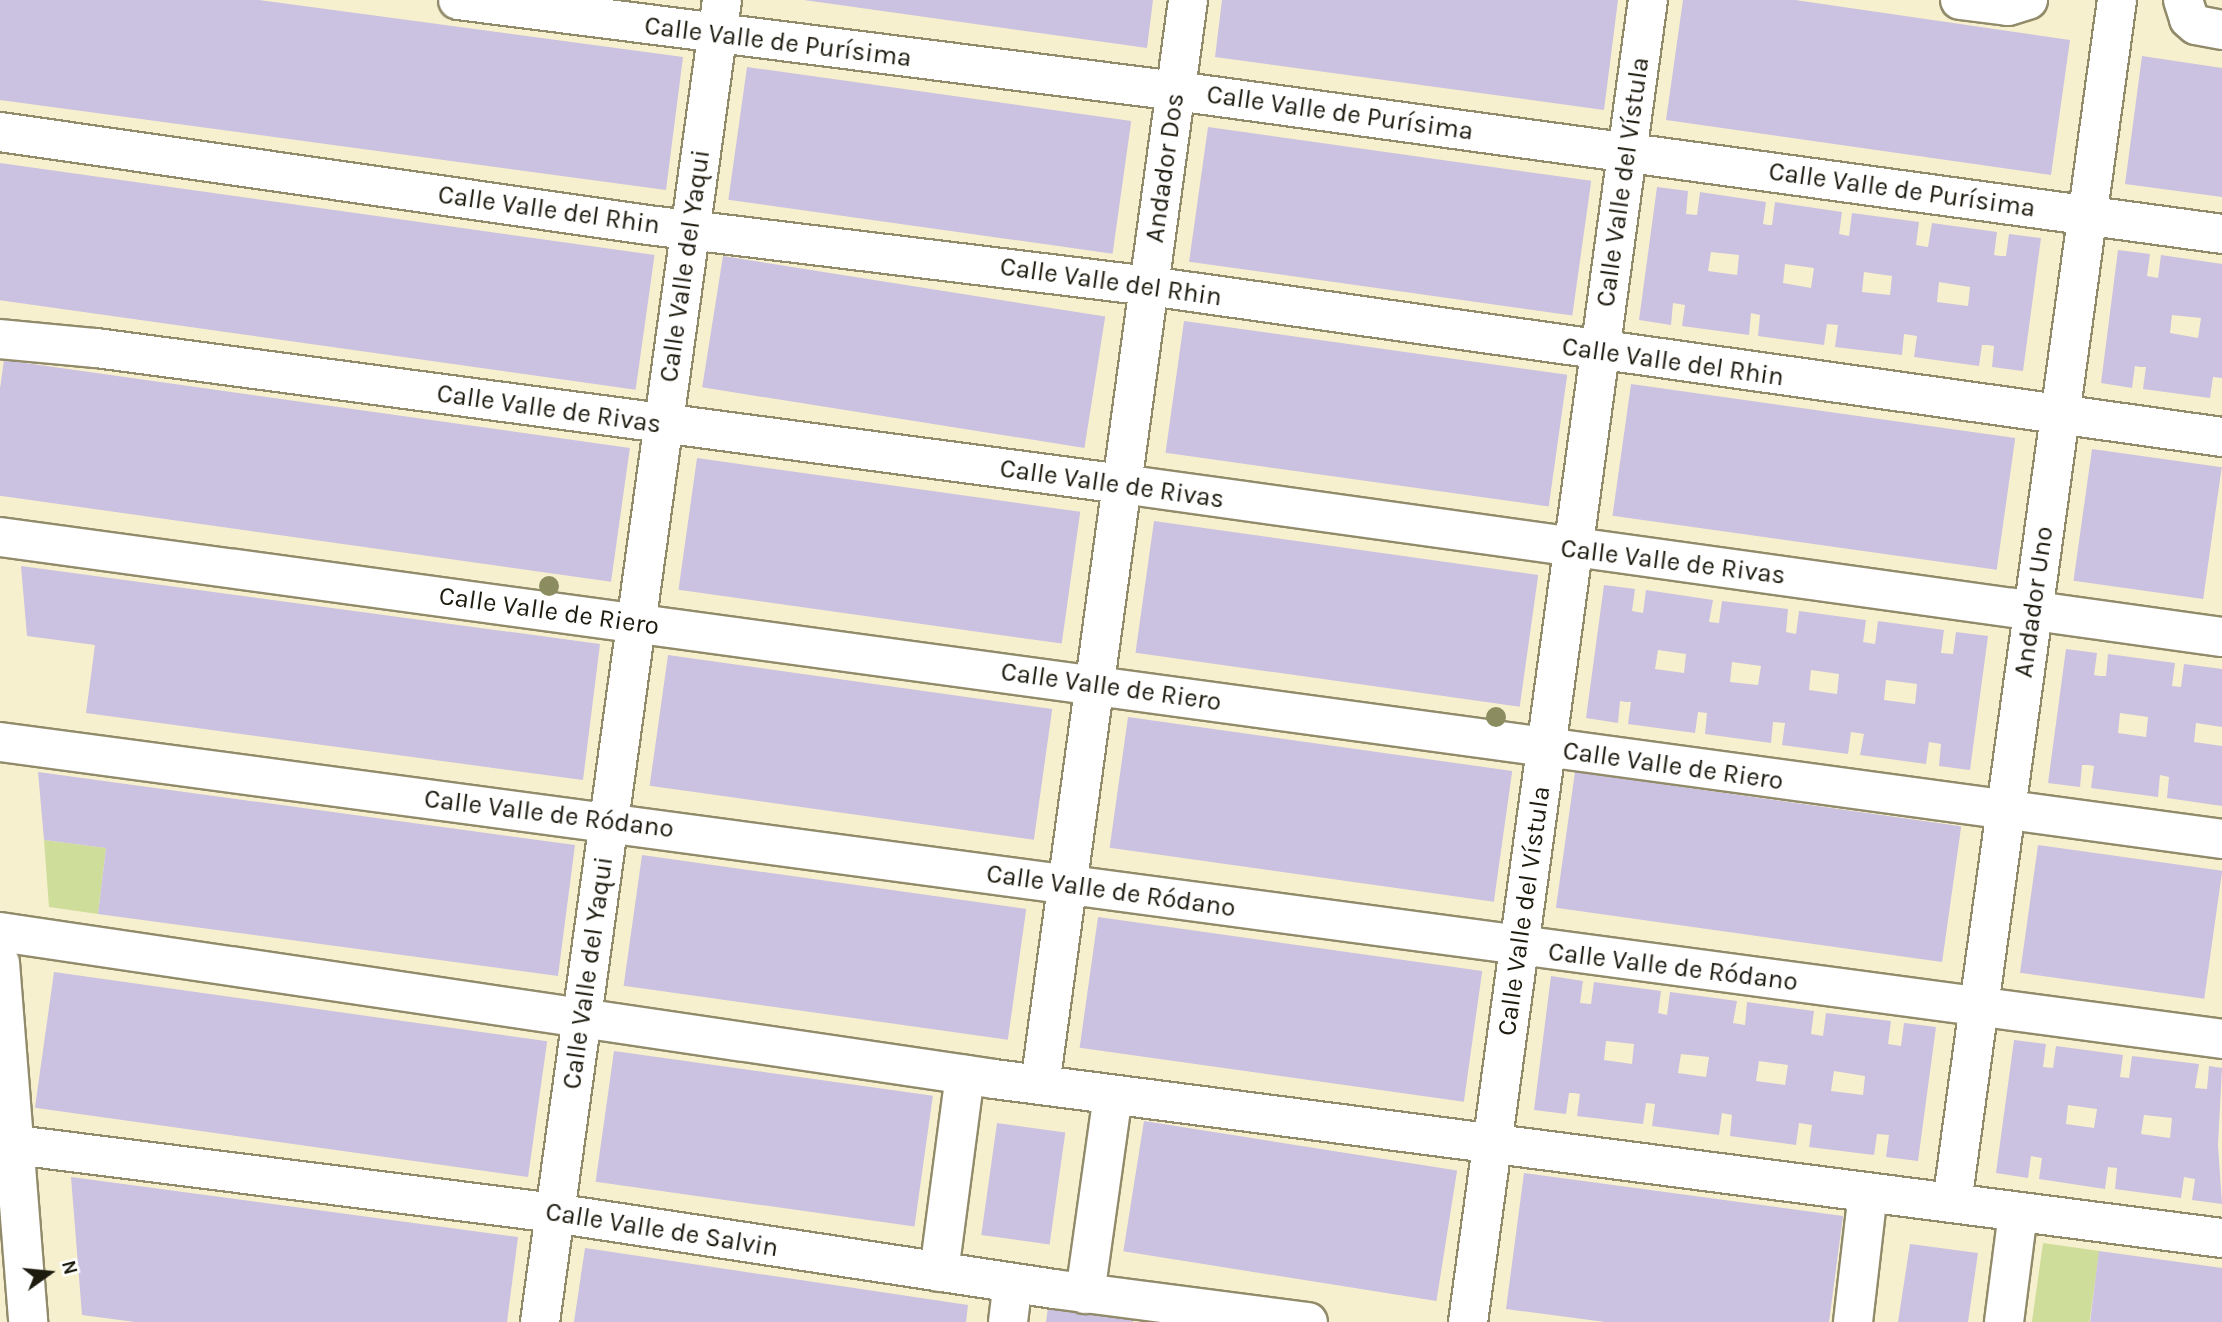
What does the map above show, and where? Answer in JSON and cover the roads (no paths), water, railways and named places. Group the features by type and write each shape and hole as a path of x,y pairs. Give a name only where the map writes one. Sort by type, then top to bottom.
{"street":[{"name":"Calle Valle de Purísima","path":"458,0 719,18 1176,90 2222,234"},
{"name":"Andador Dos","path":"1041,1085 1188,0"},
{"name":"Calle Valle del Vístula","path":"1468,1322 1648,0"},
{"path":"1960,0 2008,6 2027,0"},
{"name":"Andador Uno","path":"1952,1203 2117,0"},
{"path":"2183,0 2189,19 2196,25 2222,30"},
{"name":"Calle Valle del Yaqui","path":"540,1322 719,18"},
{"name":"Calle Valle del Rhin","path":"0,132 690,229 1149,286 1600,352 2222,437"},
{"name":"Calle Valle de Rivas","path":"0,339 96,348 1122,484 1573,550 2034,609 2222,637"},
{"name":"Calle Valle de Riero","path":"0,537 2222,839"},
{"name":"Calle Valle de Ródano","path":"0,742 609,820 1068,886 2222,1039"},
{"path":"0,932 965,1075 2222,1238"},
{"path":"0,963 28,1322"},
{"path":"939,1272 965,1075"},
{"path":"1085,1294 1113,1095"},
{"name":"Calle Valle de Salvin","path":"16,1145 555,1213 1085,1294 1308,1322"},
{"path":"1853,1322 1868,1193"},
{"path":"2004,1322 2018,1212"},
{"path":"1008,1322 1013,1283"}]}
